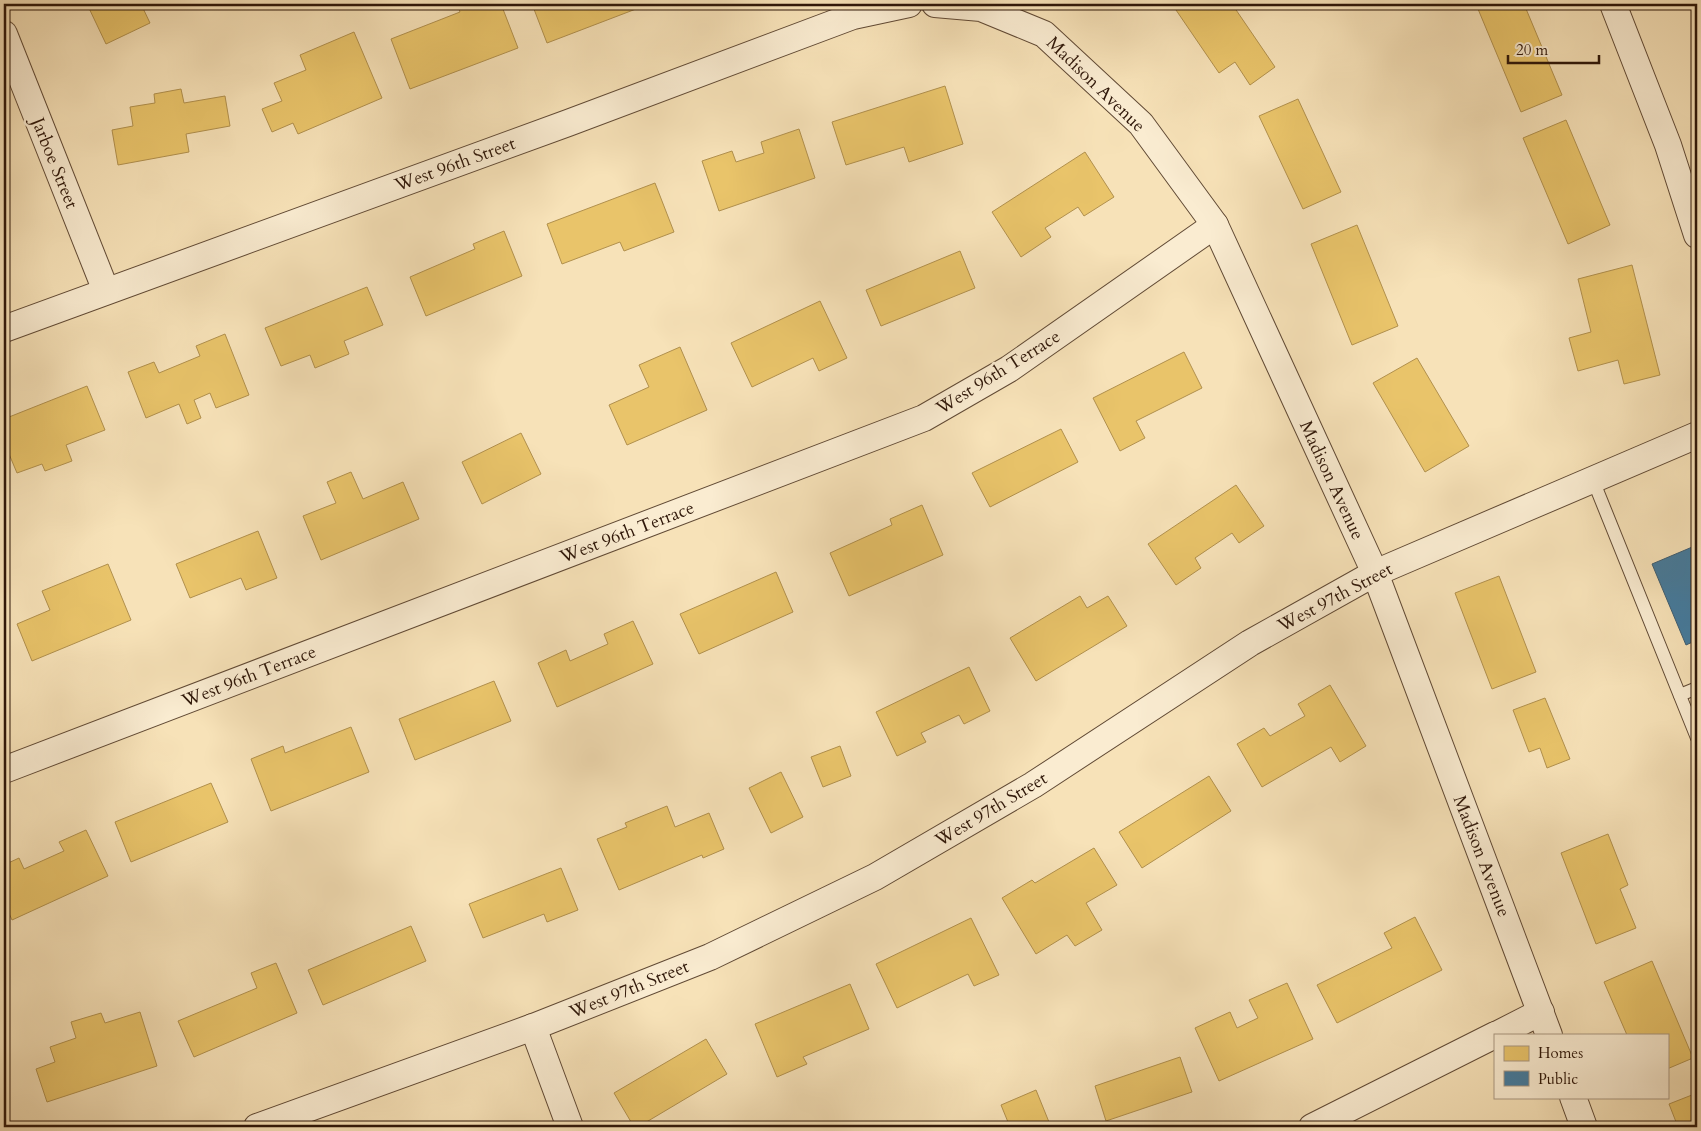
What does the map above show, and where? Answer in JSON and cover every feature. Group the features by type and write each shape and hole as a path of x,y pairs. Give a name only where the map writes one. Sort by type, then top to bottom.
{"street":[{"name":"West 96th Street","path":"4,329 853,16 909,4"},
{"name":"Madison Avenue","path":"935,4 981,8 1044,34 1141,124 1215,225 1375,573 1545,1023"},
{"path":"1613,4 1668,145 1697,235"},
{"name":"Jarboe Street","path":"4,34 106,291"},
{"name":"West 96th Terrace","path":"4,770 924,418 1009,369 1215,225"},
{"name":"West 97th Street","path":"257,1127 533,1027 710,957 875,877 1033,785 1250,643 1375,573 1697,435"},
{"path":"1499,1034 1545,1023"},
{"path":"533,1027 570,1127"},
{"path":"1312,1127 1494,1036"},
{"path":"1573,1098 1584,1127"}],"lane":[{"path":"1593,480 1697,738"},
{"path":"1680,695 1697,688"}],"building: Homes":[{"path":"87,4 141,4 150,23 106,44"},
{"path":"457,4 501,4 518,48 410,89 391,39 460,12"},
{"path":"532,4 649,4 547,43"},
{"path":"1184,4 1232,4 1275,67 1250,85 1235,62 1219,73 1176,10"},
{"path":"1490,4 1524,4 1562,95 1521,112 1478,9"},
{"path":"354,32 382,98 298,134 293,123 272,132 262,109 282,101 274,83 306,70 300,55"},
{"path":"945,86 963,144 909,162 904,147 846,165 832,122"},
{"path":"181,89 184,103 225,96 230,126 186,134 189,152 118,165 112,130 133,126 130,107 155,103 154,94"},
{"path":"1298,99 1341,192 1303,209 1259,116"},
{"path":"1566,120 1610,225 1568,244 1523,138"},
{"path":"799,129 815,178 719,211 702,161 732,151 736,162 764,153 761,142"},
{"path":"1085,152 1114,197 1084,216 1078,207 1045,228 1051,237 1021,257 992,212"},
{"path":"655,183 674,232 624,251 620,242 562,264 547,224"},
{"path":"1357,225 1398,326 1352,345 1311,244"},
{"path":"504,231 522,276 426,316 410,277 475,249 473,244"},
{"path":"960,251 975,288 881,326 866,290"},
{"path":"1632,265 1660,375 1624,384 1618,360 1578,371 1569,338 1591,332 1578,279"},
{"path":"367,287 383,325 344,341 349,354 315,368 310,355 281,366 265,328"},
{"path":"820,301 847,358 819,371 813,358 752,387 731,343"},
{"path":"225,334 249,395 216,408 210,393 194,400 201,418 187,424 179,404 146,418 128,372 154,362 159,373 200,356 196,346"},
{"path":"680,347 707,410 627,445 609,405 649,387 639,365"},
{"path":"1184,352 1202,388 1136,421 1145,438 1120,451 1093,398"},
{"path":"1417,358 1469,446 1425,472 1373,383"},
{"path":"87,386 105,430 66,445 72,461 45,471 42,464 17,473 9,454 4,456 4,419"},
{"path":"1061,429 1078,462 990,507 972,473"},
{"path":"521,433 541,474 482,504 462,462"},
{"path":"351,472 363,499 403,482 419,519 321,560 303,516 336,503 327,482"},
{"path":"1236,485 1264,526 1239,543 1232,533 1195,558 1201,568 1176,585 1148,544"},
{"path":"922,505 943,555 849,596 830,553 892,525 890,519"},
{"path":"258,531 277,578 246,590 241,578 190,598 176,564"},
{"path":"108,564 131,620 32,661 17,624 50,610 42,591"},
{"path":"776,572 793,612 699,654 680,614"},
{"path":"1499,576 1536,672 1492,689 1455,593"},
{"path":"1080,596 1087,608 1108,596 1127,626 1036,681 1010,638"},
{"path":"633,621 653,664 557,707 538,663 566,650 570,661 608,644 604,634"},
{"path":"969,667 990,711 964,724 959,715 921,733 926,742 897,756 876,712"},
{"path":"494,681 511,721 415,760 399,719"},
{"path":"1330,685 1366,746 1340,762 1331,747 1262,787 1237,744 1264,728 1270,736 1305,716 1298,704"},
{"path":"1545,698 1570,759 1547,768 1540,748 1529,752 1513,710"},
{"path":"351,727 369,772 271,811 251,759 283,746 285,753"},
{"path":"840,746 851,776 823,787 811,757"},
{"path":"781,772 803,817 771,833 749,788"},
{"path":"1209,776 1231,811 1142,868 1119,832"},
{"path":"211,783 228,822 131,862 115,822"},
{"path":"667,806 675,827 709,813 724,849 703,858 702,855 619,890 597,839 627,827 625,823"},
{"path":"86,830 108,876 12,920 4,902 4,865 19,858 24,869 64,851 59,842"},
{"path":"1608,834 1628,885 1620,889 1636,928 1596,944 1561,853"},
{"path":"1094,848 1117,885 1086,903 1102,930 1075,946 1067,935 1036,954 1002,898 1032,880 1035,883"},
{"path":"561,868 578,910 547,922 544,914 483,938 469,904"},
{"path":"1415,917 1442,970 1337,1023 1317,985 1392,948 1384,933"},
{"path":"971,918 999,975 974,986 968,974 897,1008 876,964"},
{"path":"411,926 426,961 323,1005 308,970"},
{"path":"1652,961 1693,1058 1668,1069 1668,1034 1627,1034 1604,982"},
{"path":"276,963 297,1013 194,1057 178,1021 257,988 251,973"},
{"path":"1287,983 1313,1039 1219,1081 1195,1028 1230,1012 1237,1028 1258,1018 1249,1000"},
{"path":"850,984 869,1029 803,1057 807,1064 777,1077 755,1024"},
{"path":"140,1012 157,1066 47,1102 36,1069 55,1062 50,1047 76,1038 71,1022 101,1013 105,1023"},
{"path":"706,1039 727,1074 638,1127 634,1127 614,1093"},
{"path":"1180,1057 1192,1092 1106,1121 1095,1086"},
{"path":"1036,1090 1051,1127 1010,1127 1001,1105"},
{"path":"1697,1093 1697,1127 1678,1127 1669,1104"}],"building: Public":[{"path":"1697,545 1697,640 1686,645 1652,564"}]}
